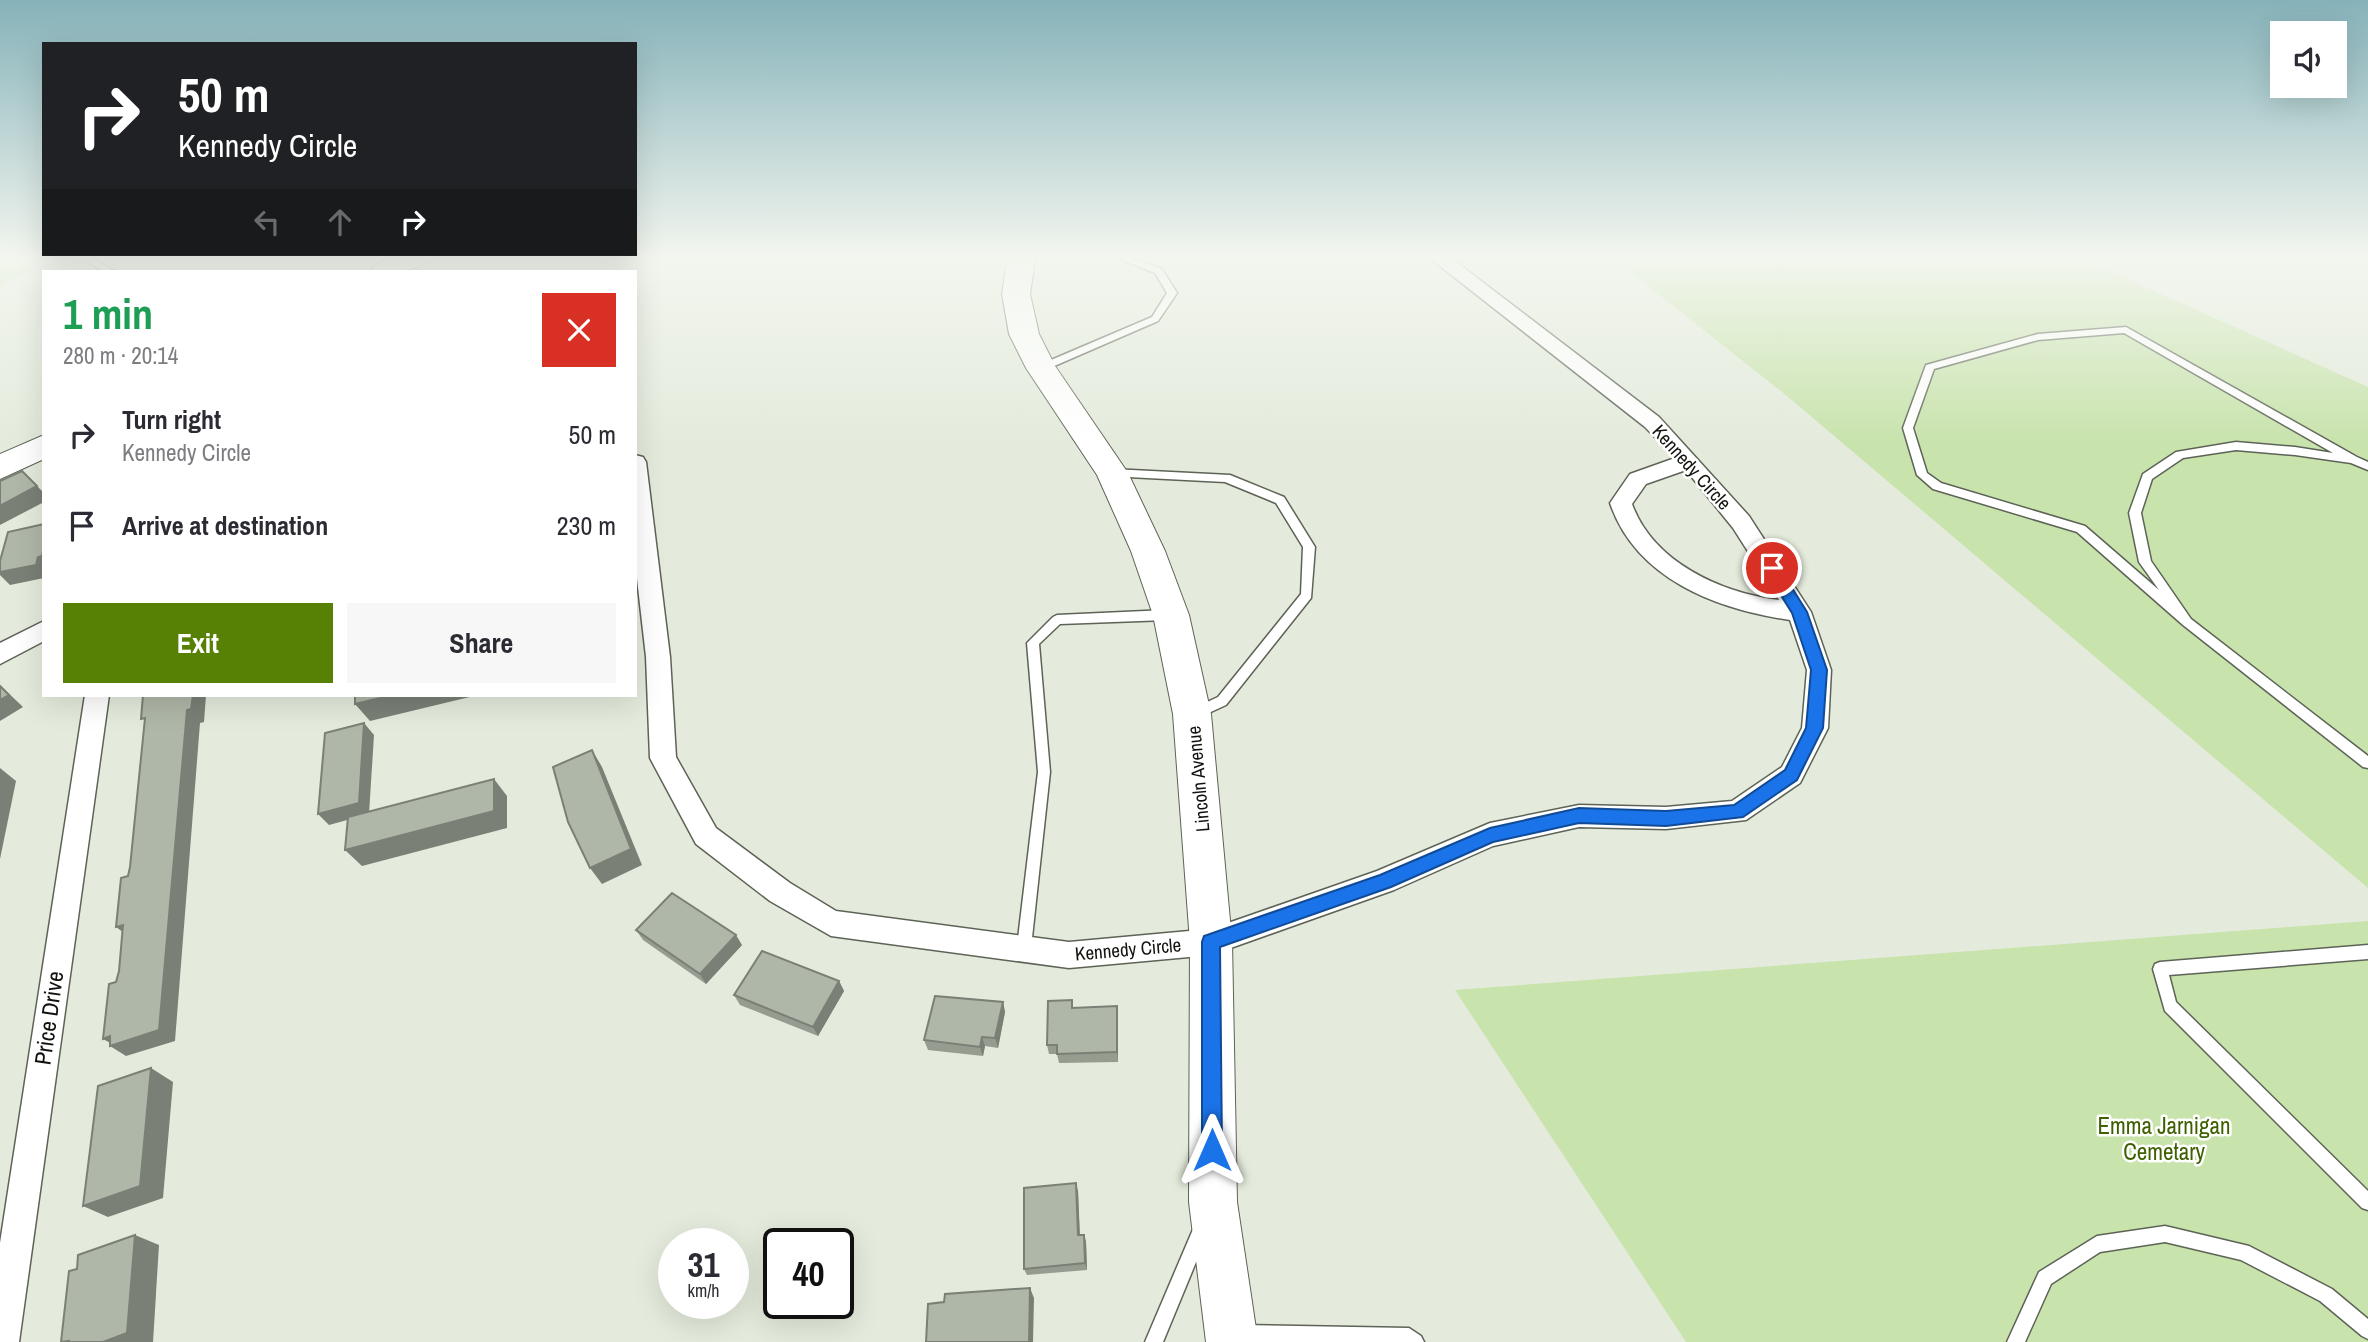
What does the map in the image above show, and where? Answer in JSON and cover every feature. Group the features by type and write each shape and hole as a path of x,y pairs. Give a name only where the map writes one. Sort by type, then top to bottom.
{"street":[{"name":"Lincoln Avenue","path":"1021,318 1024,334 1041,368 1112,473 1148,551 1171,615 1192,715 1211,942 1213,1202 1231,1338"},
{"name":"Kennedy Circle","path":"637,479 658,657 663,758 706,836 780,892 831,923 1069,954 1211,942 1384,881 1490,835 1579,816 1666,818 1737,812 1791,775 1815,728 1819,670 1799,612 1741,522 1690,461 1652,422 1516,318"},
{"path":"0,468 42,447"},
{"path":"1690,461 1638,480 1621,503 1624,519 1646,549 1681,575 1744,603 1799,612"},
{"path":"0,655 42,631"},
{"name":"Price Drive","path":"2,1342 97,697"}],"lane":[{"path":"1041,368 1156,318"},
{"path":"2368,466 2353,460 2126,330 2038,337 1930,366 1908,428 1922,475 1937,486 2081,529 2187,622 2368,763"},
{"path":"2187,622 2145,562 2135,513 2147,477 2180,455 2236,446 2353,460"},
{"path":"1112,473 1226,478 1280,500 1309,547 1307,595 1222,701 1192,715"},
{"path":"1024,947 1044,772 1033,643 1057,620 1171,615"},
{"path":"2368,953 2160,969 2170,1006 2368,1202"},
{"path":"1154,1342 1213,1202"},
{"path":"2016,1342 2045,1278 2097,1244 2165,1234 2243,1252 2326,1294 2368,1329"},
{"path":"1231,1338 1409,1337 1415,1342"}],"green space":[{"path":"1688,318 2213,318 2368,387 2368,888 1787,396"},
{"name":"Emma Jarnigan Cemetary","path":"2368,921 2368,1342 1686,1342 1455,990"}],"building":[{"path":"22,471 37,486 0,506 0,481"},
{"path":"42,524 42,556 38,557 36,565 0,572 0,561 8,532"},
{"path":"0,686 9,695 0,700"},
{"path":"143,697 193,697 191,709 187,710 159,1030 110,1046 110,1036 103,1039 109,984 116,982 119,971 123,925 116,927 121,878 128,876 130,867 145,718 141,719"},
{"path":"355,697 385,697 355,704"},
{"path":"364,723 359,803 318,814 325,733"},
{"path":"592,750 631,849 590,868 568,822 553,767"},
{"path":"494,779 494,811 345,850 348,817"},
{"path":"672,893 736,935 700,974 636,930"},
{"path":"762,951 839,981 813,1027 734,995"},
{"path":"935,996 1003,1002 995,1038 982,1037 980,1047 924,1040"},
{"path":"1072,1000 1072,1008 1117,1006 1117,1052 1057,1054 1057,1045 1047,1045 1048,1001"},
{"path":"151,1068 140,1186 83,1206 98,1086"},
{"path":"1076,1183 1078,1235 1084,1235 1085,1263 1024,1269 1024,1188"},
{"path":"135,1235 127,1333 103,1342 61,1342 69,1271 77,1269 78,1255"},
{"path":"1030,1288 1029,1342 926,1342 928,1304 944,1302 945,1294"}],"route":[{"path":"1212,1150 1211,942 1384,881 1490,835 1579,816 1666,818 1737,812 1791,775 1815,728 1819,670 1799,612 1772,568"}]}
